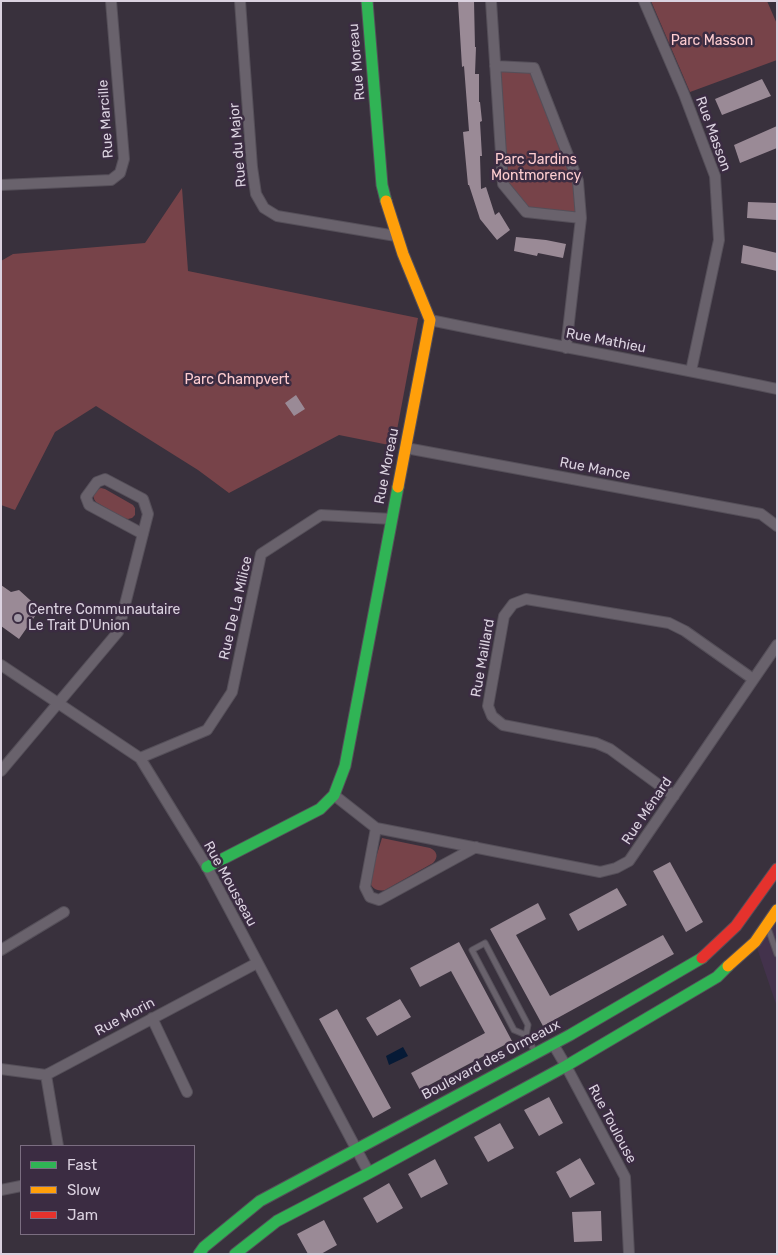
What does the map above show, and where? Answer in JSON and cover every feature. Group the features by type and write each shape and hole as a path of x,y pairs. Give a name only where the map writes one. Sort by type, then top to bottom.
{"street":[{"name":"Rue Marcille","path":"1,185 110,180 120,174 124,159 111,1"},
{"name":"Rue du Major","path":"240,1 252,167 256,194 264,208 277,216 396,236"},
{"name":"Rue Moreau","path":"207,868 320,808 334,795 345,766 430,320 396,236 382,185 367,1"},
{"path":"491,1 503,184 526,212 581,218"},
{"name":"Rue Masson","path":"644,1 684,94 715,176 719,240 691,371"},
{"path":"495,66 534,68 578,182 581,218 566,348"},
{"name":"Rue Mathieu","path":"430,320 777,389"},
{"name":"Rue Mance","path":"406,448 761,514 777,526"},
{"path":"1,772 118,632 148,514 143,500 105,479 97,482 86,497 90,506 142,534"},
{"name":"Rue De La Milice","path":"140,758 208,730 232,692 261,554 321,515 392,519"},
{"name":"Rue Maillard","path":"674,796 610,749 596,743 503,725 492,716 488,706 504,616 513,604 526,599 669,623 685,631 753,679"},
{"name":"Rue Ménard","path":"334,795 376,828 600,872 616,868 630,861 777,645"},
{"name":"Rue Mousseau","path":"1,665 140,758 207,868 369,1173"},
{"path":"376,828 364,887 370,897 379,900 476,847"},
{"name":"Boulevard des Ormeaux","path":"199,1254 204,1247 260,1201 553,1044 701,958 736,926 777,869"},
{"path":"235,1254 277,1221 566,1066 717,977 755,942 777,910"},
{"path":"1,950 64,912"},
{"name":"Rue Morin","path":"46,1075 258,963"},
{"path":"152,1018 188,1092"},
{"name":"Rue Toulouse","path":"553,1044 625,1177 629,1254"},
{"path":"1,1068 46,1075 58,1145"},
{"path":"1,1190 20,1186"}],"lane":[{"path":"767,925 777,954"},
{"path":"526,1035 528,1025 485,942 472,950 514,1030 526,1035 536,1053"}],"shaded area":[{"path":"777,910 777,1007 755,942"}],"green space":[{"name":"Parc Masson","path":"651,1 767,1 777,24 777,60 690,92"},
{"name":"Parc Jardins Montmorency","path":"495,66 534,68 578,181 581,218 526,212 503,184"},
{"name":"Parc Champvert","path":"182,188 188,271 418,318 394,446 339,435 229,493 198,470 96,406 55,432 15,510 1,505 1,261 13,254 145,243"},
{"path":"101,488 133,505 135,515 128,519 123,518 96,502 94,494"},
{"path":"382,838 430,848 436,852 436,859 433,863 385,890 377,890 371,885 369,880"}],"water":[{"path":"403,1047 408,1056 389,1065 386,1056"}],"building":[{"path":"458,1 474,1 475,74 479,74 479,102 482,121 480,122 481,189 486,187 495,215 499,212 510,230 497,240 480,219 468,185 463,132 469,131 464,66 462,67"},
{"path":"762,79 771,96 722,115 715,99"},
{"path":"777,126 777,148 740,163 734,145"},
{"path":"748,202 777,203 777,220 747,218"},
{"path":"516,237 566,244 563,258 538,253 537,256 514,251"},
{"path":"743,245 777,253 777,271 741,263"},
{"path":"296,395 305,409 294,416 285,403"},
{"name":"Centre Communautaire Le Trait D'Union","path":"1,585 11,592 19,590 40,609 19,639 1,626"},
{"path":"670,862 703,922 686,932 653,871"},
{"path":"617,888 627,905 578,931 569,914"},
{"path":"538,903 546,919 516,935 550,996 663,935 674,954 543,1026 490,929"},
{"path":"459,942 512,1041 420,1090 411,1073 485,1033 451,971 420,987 410,968"},
{"path":"400,999 411,1017 377,1036 366,1018"},
{"path":"337,1009 391,1108 373,1118 319,1019"},
{"path":"549,1097 563,1123 539,1136 524,1110"},
{"path":"500,1123 514,1148 488,1162 474,1137"},
{"path":"580,1158 595,1184 570,1198 556,1172"},
{"path":"435,1159 448,1184 421,1198 408,1174"},
{"path":"389,1183 403,1208 377,1223 363,1198"},
{"path":"601,1211 602,1241 574,1242 572,1212"},
{"path":"324,1220 337,1245 321,1254 308,1254 297,1234"}],"traffic: fast":[{"path":"367,1 382,185 386,201"},
{"path":"207,867 320,809 334,795 345,766 398,487"},
{"path":"199,1254 204,1247 260,1201 570,1035 702,958"},
{"path":"235,1254 277,1221 566,1066 717,977 728,966"}],"traffic: slow":[{"path":"386,201 403,254 430,320 398,487"},
{"path":"728,966 755,942 777,910"}],"traffic: jam":[{"path":"702,958 736,926 777,869"}],"place":[{"name":"Centre Communautaire Le Trait D'Union","path":"18,618"}]}
